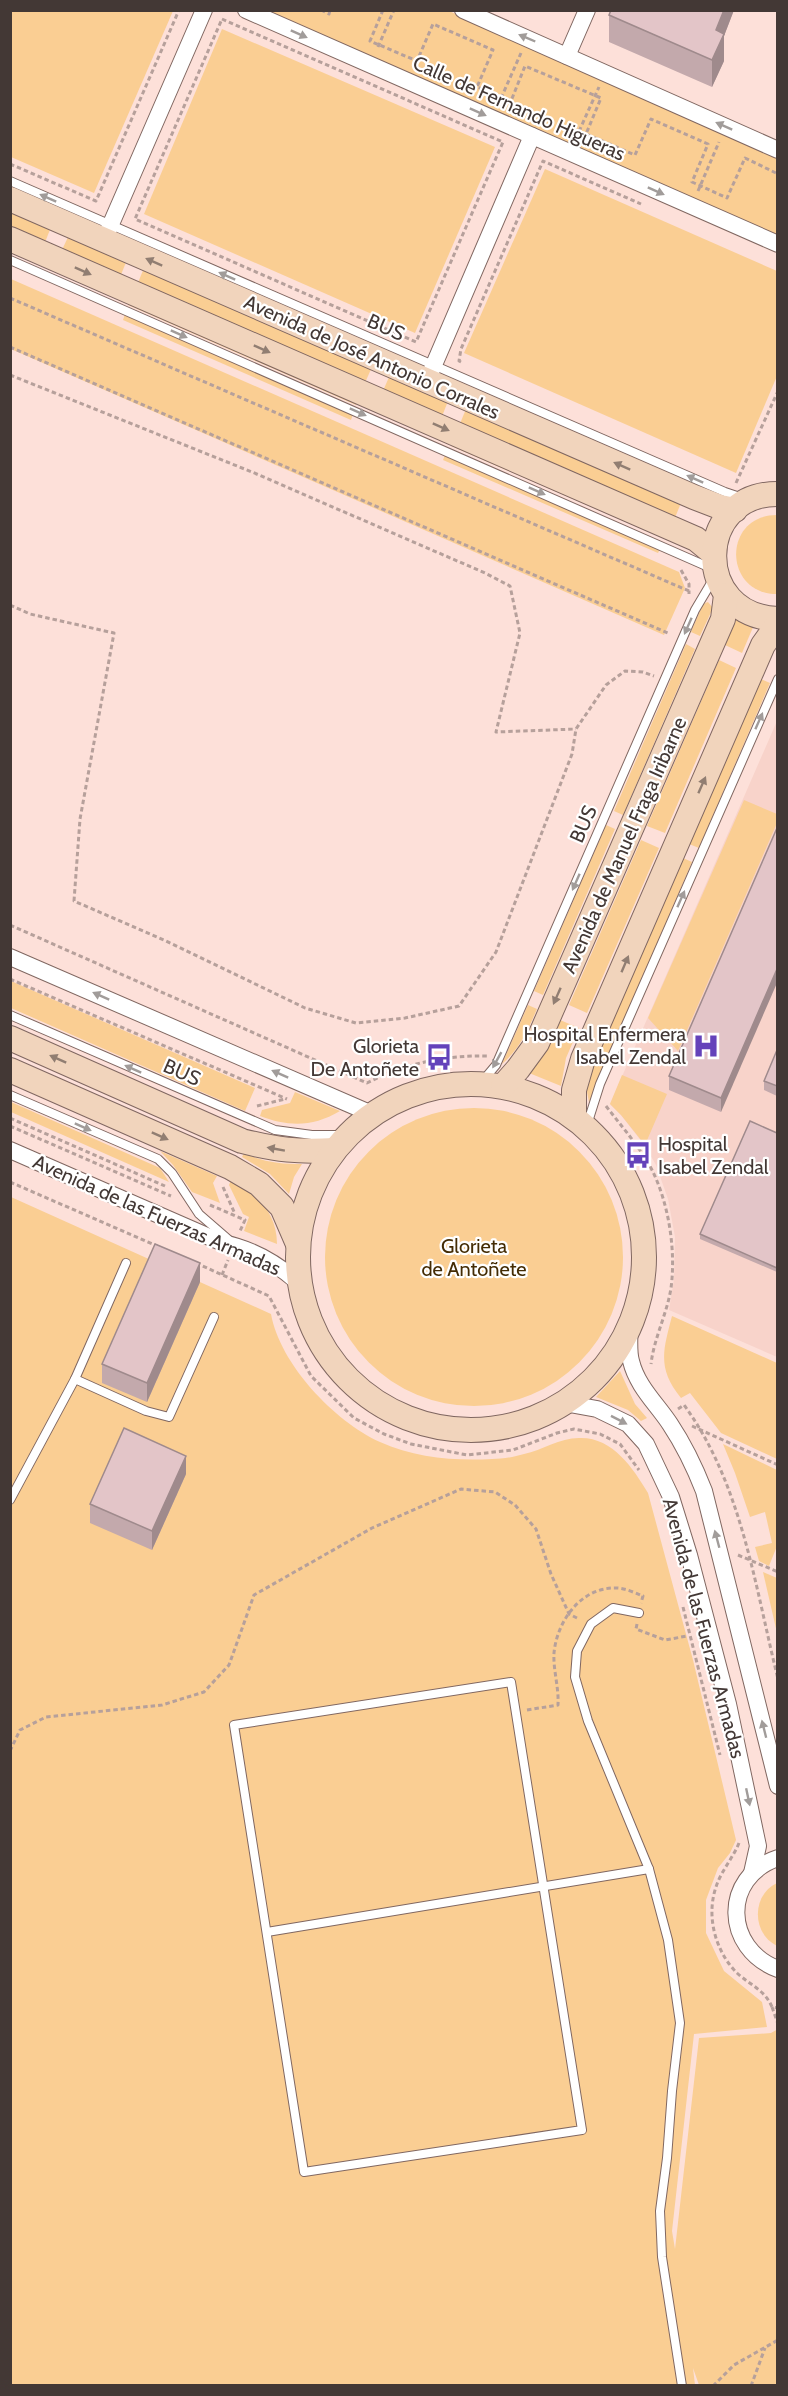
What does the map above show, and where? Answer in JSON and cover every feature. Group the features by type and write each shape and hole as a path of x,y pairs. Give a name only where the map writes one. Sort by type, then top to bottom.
{"street":[{"path":"107,233 204,10"},
{"name":"Calle de Fernando Higueras","path":"246,10 777,243"},
{"path":"463,10 777,150"},
{"path":"567,56 587,10"},
{"path":"430,373 532,136"},
{"name":"Avenida de José Antonio Corrales","path":"10,200 107,233 430,373 708,503 755,500"},
{"name":"Avenida de José Antonio Corrales","path":"10,239 696,539 738,607 751,614 777,619"},
{"path":"755,500 777,472"},
{"name":"Avenida de Manuel Fraga Iribarne","path":"491,1085 518,1069 537,1043 723,620 714,544 723,523 755,500"},
{"path":"580,1122 574,1090 583,1059 763,645 777,624"},
{"path":"10,957 372,1114"},
{"path":"10,1038 242,1141 278,1150 305,1152 341,1142"},
{"name":"Avenida de las Fuerzas Armadas","path":"10,1070 230,1167 259,1184 282,1208 298,1244"},
{"path":"491,1085 540,1098 580,1122 604,1146 631,1189 639,1213 644,1238 645,1264 642,1289 629,1328 605,1366 590,1383 564,1403 519,1423 487,1429 447,1428 400,1414 358,1388 336,1365 314,1330 300,1284 298,1244 309,1194 320,1171 341,1142 372,1114 415,1094 442,1086 491,1085"},
{"name":"Avenida de las Fuerzas Armadas","path":"10,1150 223,1243 234,1245 275,1263 300,1284"},
{"name":"Avenida de las Fuerzas Armadas","path":"629,1328 630,1359 636,1376 677,1435 694,1466 704,1491 777,1786"},
{"name":"Avenida de las Fuerzas Armadas","path":"564,1403 597,1409 628,1424 646,1444 671,1497 689,1555 728,1704 758,1846 752,1873"},
{"path":"777,1858 752,1873 742,1887 736,1904 736,1922 742,1939 752,1953 766,1965 777,1969"}],"lane":[{"path":"10,181 107,233"},
{"path":"10,260 717,573"},
{"name":"BUS","path":"491,1085 496,1065 695,609 717,573"},
{"path":"580,1122 600,1084 777,679"},
{"name":"BUS","path":"10,1015 275,1130 312,1134 341,1142"},
{"path":"10,1095 158,1159 172,1173 192,1205 234,1245"},
{"path":"10,1500 75,1379 126,1263"},
{"path":"75,1379 146,1411 169,1417 214,1317"},
{"path":"639,1613 613,1608 591,1624 577,1651 575,1677 588,1721 649,1869 668,1940 680,2023 672,2091 668,2158 660,2211 662,2257 681,2385"},
{"path":"512,1682 545,1886 582,2130 304,2172 234,1725 512,1682"},
{"path":"267,1932 649,1869"}],"path":[{"path":"10,164 96,201 179,10"},
{"path":"321,10 329,14 330,10"},
{"path":"383,10 370,41 417,62 433,24 443,28 493,50 477,87 511,101 525,66 595,95 601,98 586,134 636,155 651,119 708,144 692,182 727,198 745,158 777,174"},
{"path":"375,54 394,10"},
{"path":"222,19 241,28 503,142 416,342 135,219 222,19"},
{"path":"496,109 521,51"},
{"path":"574,143 598,87"},
{"path":"696,196 720,141"},
{"path":"467,365 459,361 461,349 543,161 562,170"},
{"path":"10,297 689,591"},
{"path":"10,347 672,635"},
{"path":"10,375 252,472 510,586 520,633 496,732 576,729"},
{"path":"726,478 736,483 777,391"},
{"path":"681,570 689,584 687,599"},
{"path":"10,605 30,614 114,633 80,819 74,901 166,941 305,1008 357,1023 405,1018 459,1006 496,952 572,754 576,729 606,685 625,670 643,672 664,681"},
{"path":"10,925 367,1083 408,1065 441,1057 488,1056"},
{"path":"10,979 287,1099 257,1106"},
{"path":"605,1104 639,1148 652,1171 665,1205 671,1246 671,1288 655,1343 651,1363 652,1374"},
{"path":"10,1118 245,1220 222,1275"},
{"path":"10,1126 192,1205"},
{"path":"10,1182 159,1247"},
{"path":"222,1186 235,1216"},
{"path":"190,1261 269,1296 311,1376 354,1418 384,1434 436,1450 467,1455 513,1450 574,1429 600,1434 620,1444 643,1478"},
{"path":"670,1402 676,1410"},
{"path":"684,1406 713,1452 734,1503 777,1679"},
{"path":"686,1423 777,1465"},
{"path":"10,1751 20,1730 46,1717 162,1705 204,1692 229,1665 254,1595 372,1528 461,1489 495,1492 515,1506 536,1529 551,1574 569,1614 591,1624"},
{"path":"738,1555 777,1572"},
{"path":"682,1601 721,1761"},
{"path":"772,2007 777,2024"},
{"path":"713,2385 734,2366 777,2340"},
{"path":"751,2385 765,2347"}],"shaded area":[{"name":"Hospital Enfermera Isabel Zendal","path":"777,721 777,1357 669,1310 674,1279 675,1237 668,1199 656,1165 645,1146 610,1104"}],"green space":[{"path":"11,10 173,11 94,193 11,157"},
{"path":"262,11 449,11 777,155 777,236"},
{"path":"222,29 495,147 415,333 144,214"},
{"path":"545,169 777,271 777,376 736,473 464,353"},
{"path":"11,210 51,227 44,245 11,230"},
{"path":"69,235 127,260 120,277 61,252"},
{"path":"144,268 372,367 364,385 137,285"},
{"path":"11,279 679,572 685,588 664,635 11,349"},
{"path":"130,301 358,401 356,405 128,305"},
{"path":"125,314 353,414 351,420 123,320"},
{"path":"390,375 448,401 441,419 382,393"},
{"path":"466,409 681,503 674,520 459,426"},
{"path":"452,443 666,536 665,539 451,446"},
{"path":"445,455 660,549 658,553 443,460"},
{"path":"777,515 777,594 759,591 746,582 739,569 736,554 739,540 746,527 759,518"},
{"path":"708,602 713,608 700,636 691,632 703,604"},
{"path":"737,617 754,625 742,653 725,645"},
{"path":"686,644 695,649 623,815 614,811"},
{"path":"719,660 736,668 665,833 647,826"},
{"path":"761,679 770,683 699,848 689,844"},
{"path":"744,800 777,814 777,823 678,1051 648,1018"},
{"path":"606,825 615,829 543,995 534,991"},
{"path":"641,840 659,848 587,1013 569,1005"},
{"path":"683,858 692,862 589,1102 586,1087 589,1074"},
{"path":"11,981 255,1088 245,1111 11,1008"},
{"path":"528,1005 537,1009 527,1032 509,1058 502,1064"},
{"path":"560,1020 579,1028 566,1058 561,1086 529,1073"},
{"path":"622,1075 667,1094 645,1145 610,1104"},
{"path":"295,1092 340,1111 320,1120 301,1124 281,1122 260,1116 262,1110 290,1103"},
{"path":"11,1102 160,1168 169,1182 11,1112"},
{"name":"Glorieta de Antoñete","path":"459,1108 489,1108 517,1114 544,1125 569,1141 590,1162 606,1187 617,1214 623,1242 621,1286 606,1327 590,1352 569,1373 544,1389 517,1400 489,1406 459,1406 431,1400 404,1389 379,1373 358,1352 342,1327 331,1300 325,1272 325,1242 331,1214 342,1187 358,1162 379,1141 404,1125 431,1114"},
{"path":"160,1151 217,1176 213,1183 220,1203 192,1192"},
{"path":"244,1153 272,1162 302,1164 294,1177 289,1194 270,1174 242,1157"},
{"path":"231,1180 249,1191 264,1205 273,1223 277,1244 244,1231 249,1217 243,1214 229,1185"},
{"path":"11,1197 271,1314 276,1333 285,1352 312,1389 345,1420 362,1433 380,1442 421,1455 478,1460 516,1456 574,1438 592,1439 603,1443 621,1456 642,1483 648,1493 693,1660 736,1840 730,1853 718,1868 706,1900 706,1933 724,1971 762,2002 767,2027 694,2034 672,2231 675,2249 699,2038 771,2033 778,2029 777,2385 699,2385 693,2368 695,2385 11,2386"},
{"path":"672,1316 777,1363 777,1459 721,1433 690,1393 681,1398 668,1377 664,1359"},
{"path":"620,1371 635,1404 647,1418 641,1421 628,1410 596,1397"},
{"path":"723,1444 777,1470 777,1546 769,1566 759,1561 755,1547 772,1543 765,1512 750,1517"},
{"path":"763,1572 777,1578 777,1633"},
{"path":"777,1883 777,1946 763,1933 758,1914 763,1896"}],"building":[{"path":"611,10 724,10 716,30 724,34 712,60 609,15"},
{"path":"777,828 777,969 721,1098 669,1076"},
{"path":"777,1050 777,1086 764,1081"},
{"path":"750,1121 777,1133 777,1268 700,1234"},
{"path":"155,1244 200,1263 147,1383 102,1364"},
{"path":"124,1428 186,1456 152,1531 90,1504"}],"place":[{"name":"Hospital Enfermera Isabel Zendal","path":"706,1046"},
{"name":"Glorieta De Antoñete","path":"439,1057"},
{"name":"Hospital Isabel Zendal","path":"638,1155"}]}
